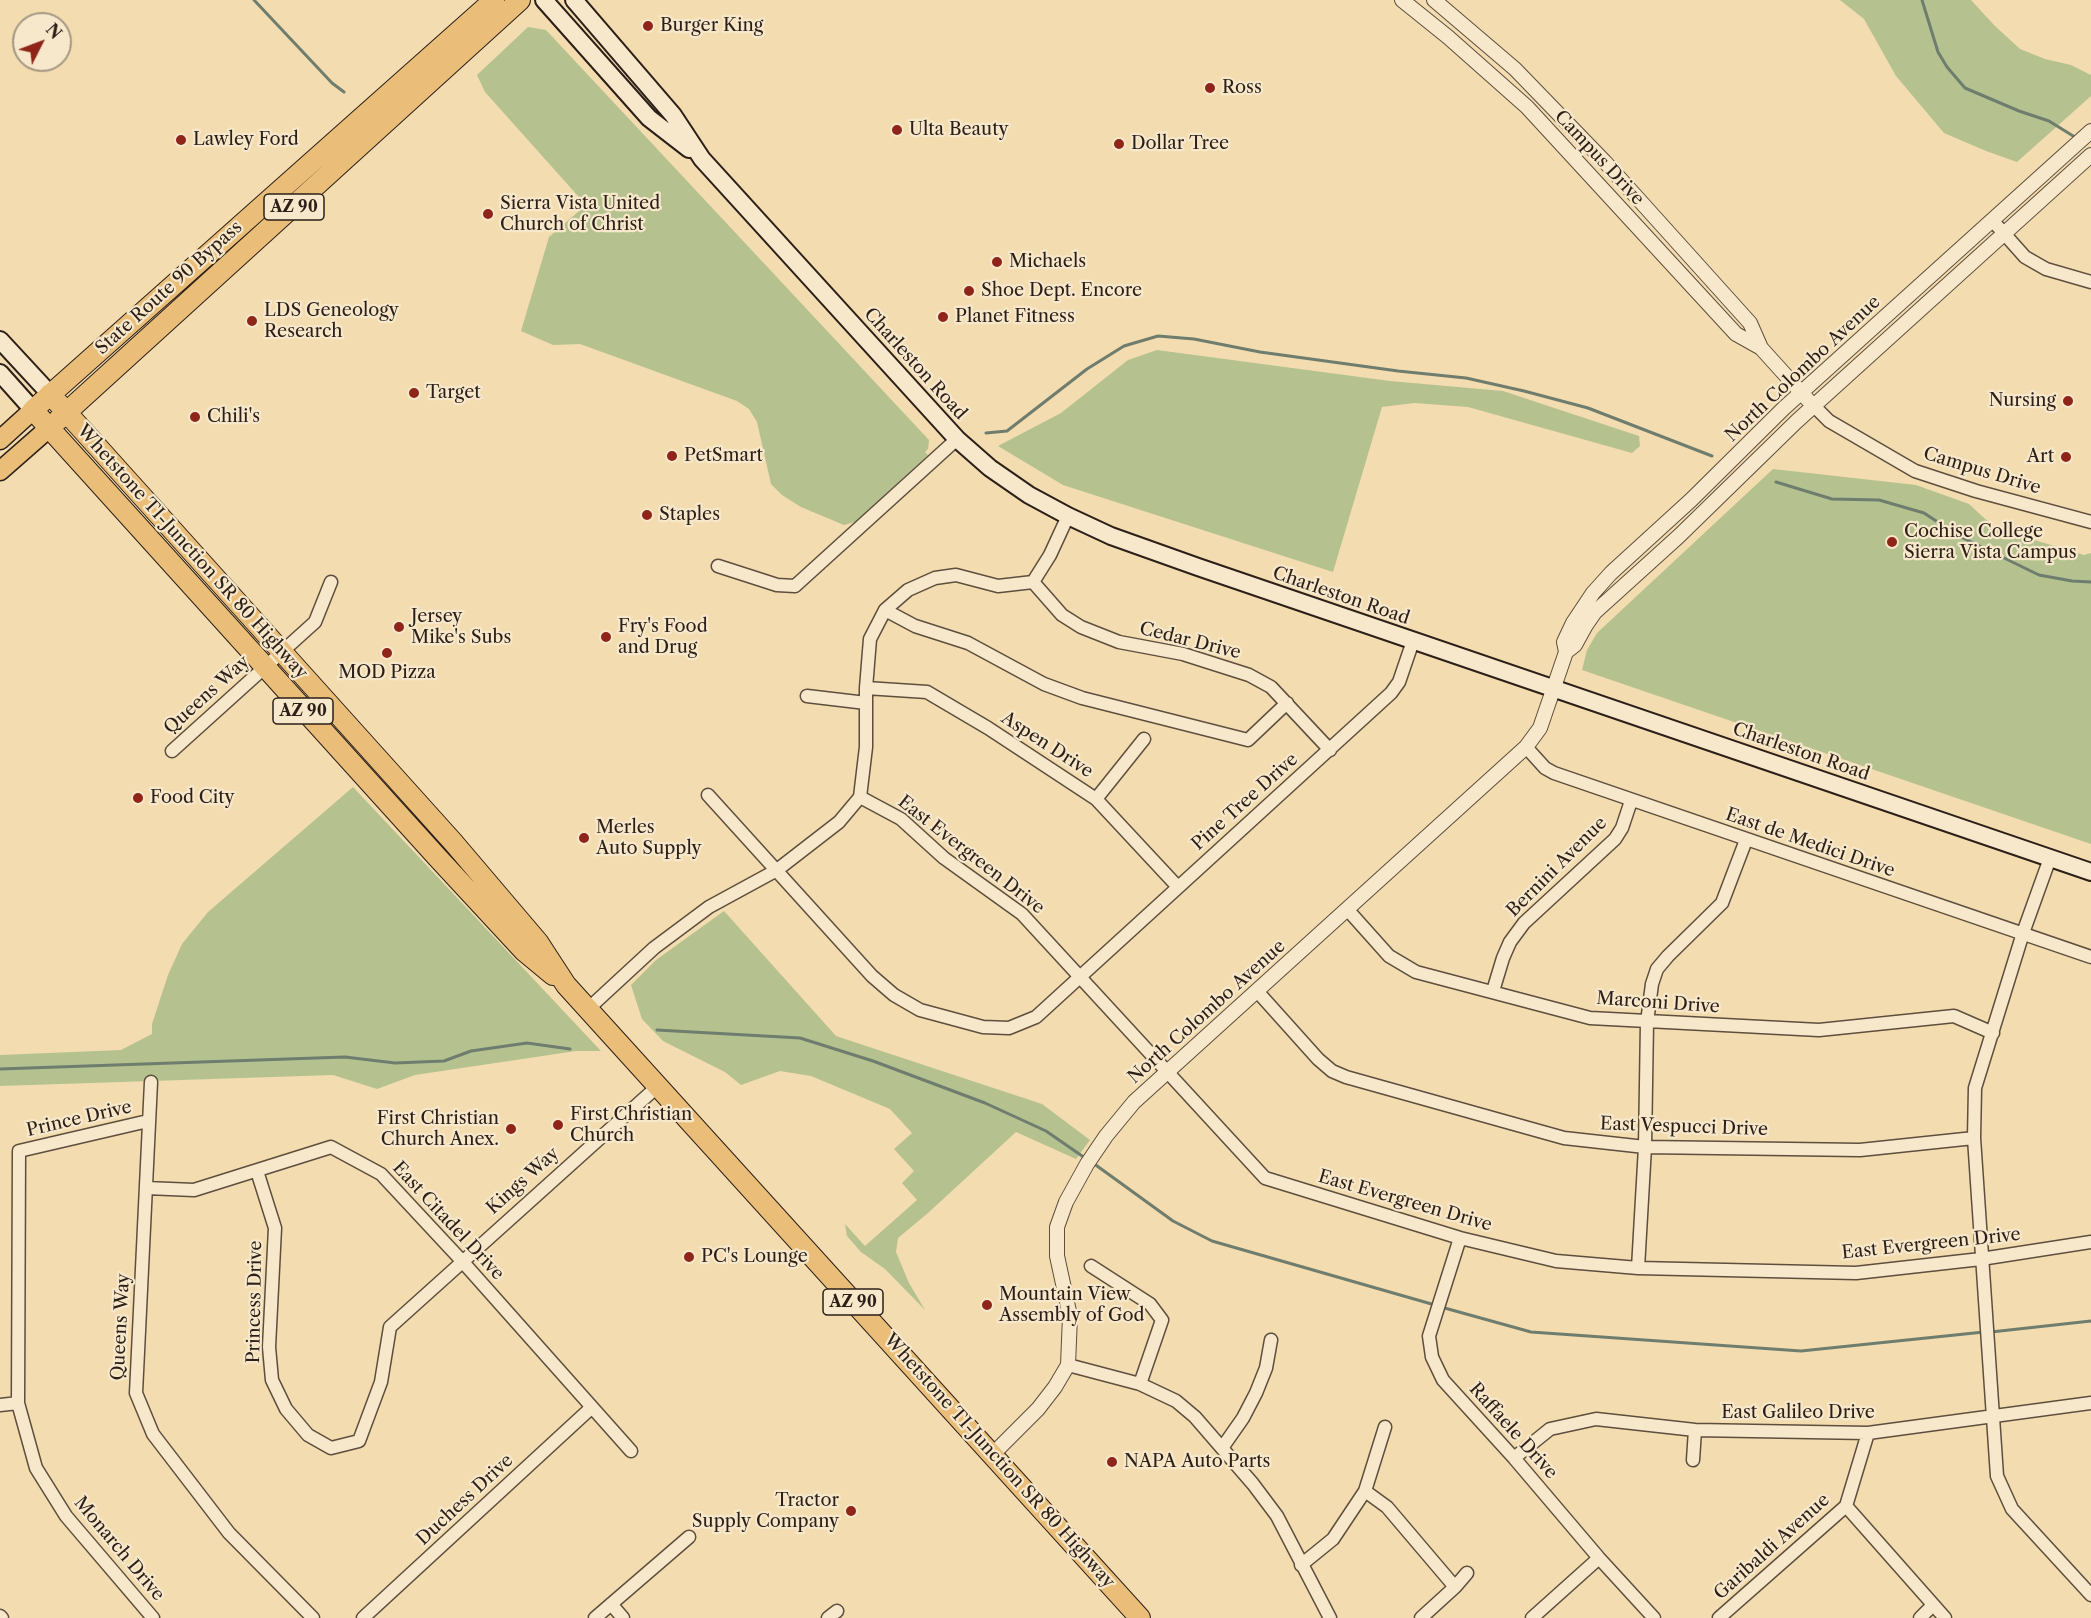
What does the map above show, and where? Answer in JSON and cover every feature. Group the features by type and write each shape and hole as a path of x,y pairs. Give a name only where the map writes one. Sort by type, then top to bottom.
{"highway":[{"name":"State Route 90 Bypass","path":"33,410 494,0"},
{"name":"State Route 90 Bypass","path":"49,428 520,0"},
{"name":"Whetstone TI-Junction SR 80 Highway","path":"50,394 453,842 538,942 566,985 588,1010 1140,1618"},
{"name":"Whetstone TI-Junction SR 80 Highway","path":"33,410 264,668 524,951 566,985"}],"main road":[{"name":"Charleston Road","path":"544,0 649,118 702,159"},
{"name":"Charleston Road","path":"574,0 673,115 702,159 957,440 1029,495 1068,516 1122,540 2091,872"},
{"path":"0,340 50,394"},
{"path":"0,373 33,410 0,440"},
{"path":"0,471 49,428"}],"street":[{"name":"Campus Drive","path":"1402,0 1472,56 1527,107 1736,333 1761,348 1829,421 1915,471 1976,491 2091,522"},
{"name":"Campus Drive","path":"1434,0 1515,69 1605,162 1750,323 1761,348"},
{"name":"North Colombo Avenue","path":"993,1454 1038,1409 1068,1365 1070,1316 1057,1256 1058,1227 1066,1202 1087,1164 1134,1101 1526,747 1540,728 1566,652 1564,642 1573,623 1593,593 1611,573 1802,393 2091,131"},
{"name":"North Colombo Avenue","path":"1566,652 1575,645 1586,625 1602,606 1679,536 1814,406 2091,156"},
{"path":"1992,220 2025,257 2046,269 2091,282"},
{"path":"718,566 777,585 795,586 957,440"},
{"path":"588,1010 654,948 709,907 777,870 839,822 860,797 866,747 866,688 870,639 885,610 908,590 935,578 956,575 998,586 1033,582 1050,555 1068,516"},
{"name":"Queens Way","path":"172,751 315,622 331,582"},
{"name":"Cedar Drive","path":"1033,582 1062,615 1081,627 1119,642 1183,654 1249,675 1270,687 1330,750"},
{"path":"885,610 915,626 968,643 1044,684 1082,698 1248,740 1287,703"},
{"name":"Pine Tree Drive","path":"777,870 872,976 894,995 920,1010 983,1028 1008,1028 1036,1017 1390,693 1399,682 1413,640"},
{"name":"Aspen Drive","path":"866,688 927,692 988,728 1096,799 1177,886"},
{"path":"807,696 866,703"},
{"path":"1096,799 1144,739"},
{"name":"East de Medici Drive","path":"1526,747 1545,768 1554,773 2091,957"},
{"path":"708,795 777,870"},
{"name":"East Evergreen Drive","path":"860,797 901,819 944,858 1022,914 1265,1178 1460,1238 1556,1261 1638,1268 1856,1273 1981,1259 2091,1242"},
{"name":"Bernini Avenue","path":"1493,991 1510,942 1524,922 1615,839 1622,828 1631,801"},
{"path":"1638,1268 1645,1147 1647,1022 1652,984 1657,969 1668,956 1722,903 1746,840"},
{"path":"2050,858 2023,933 1975,1088 1974,1138 1997,1476 2012,1509 2091,1595"},
{"name":"Marconi Drive","path":"1347,909 1389,956 1416,972 1590,1018 1819,1030 1954,1016 1993,1033"},
{"name":"East Vespucci Drive","path":"1257,991 1318,1059 1332,1071 1346,1077 1564,1138 1645,1147 1860,1150 1974,1138"},
{"name":"Queens Way","path":"151,1082 136,1393 153,1434 229,1533 312,1618"},
{"name":"Kings Way","path":"331,1448 360,1441 381,1382 390,1327 657,1086"},
{"name":"Prince Drive","path":"19,1151 148,1121"},
{"name":"East Citadel Drive","path":"146,1188 194,1190 331,1147 381,1174 462,1261 631,1451"},
{"name":"Monarch Drive","path":"19,1151 18,1403 36,1468 66,1516 153,1618"},
{"name":"Princess Drive","path":"256,1171 274,1228 269,1347 272,1380 286,1409 308,1435 331,1448"},
{"name":"Raffaele Drive","path":"1460,1238 1429,1335 1432,1357 1443,1380 1654,1618"},
{"path":"1091,1266 1150,1304 1162,1320 1140,1384"},
{"path":"1222,1448 1243,1418 1256,1393 1266,1368 1270,1340"},
{"path":"1068,1365 1140,1384 1176,1401 1195,1417 1277,1516 1330,1618"},
{"path":"0,1405 18,1403"},
{"name":"East Galileo Drive","path":"1514,1458 1550,1429 1596,1419 1695,1430 1868,1433 2091,1403"},
{"name":"Duchess Drive","path":"363,1618 591,1408"},
{"path":"1301,1565 1333,1539 1365,1491 1385,1427"},
{"path":"1693,1460 1695,1430"},
{"name":"Garibaldi Avenue","path":"1719,1618 1846,1506 1868,1433"},
{"path":"1365,1491 1387,1507 1455,1587"},
{"path":"1846,1506 1945,1618"},
{"path":"595,1618 689,1537"},
{"path":"1532,1618 1599,1558"},
{"path":"1421,1618 1467,1573"},
{"path":"611,1605 623,1618"},
{"path":"1920,1618 1933,1605"}],"green space":[{"path":"1840,0 1971,0 2020,49 2045,59 2071,65 2091,75 2091,96 2017,162 1986,151 1944,133 1896,76 1864,19"},
{"path":"528,27 546,30 929,440 928,449 925,452 928,455 855,522 844,525 801,507 782,495 771,484 757,422 749,409 737,401 580,344 553,345 521,331 549,237 586,205 485,92 477,75"},
{"path":"1157,350 1390,381 1503,391 1639,436 1640,446 1632,453 1468,407 1414,403 1382,407 1333,572 1063,485 998,446 1061,413 1128,360"},
{"name":"Cochise College Sierra Vista Campus","path":"1773,469 1916,485 1969,504 1995,528 2084,555 2091,553 2091,844 1582,670 1587,650 1597,633"},
{"path":"353,787 601,1051 576,1051 415,1075 377,1089 333,1075 0,1086 0,1055 121,1050 152,1034 152,1024 168,975 182,944 208,912"},
{"path":"724,911 836,1036 1042,1104 1090,1140 1076,1159 1016,1132 898,1238 896,1252 909,1283 925,1310 885,1269 861,1252 847,1236 845,1224 865,1246 917,1200 902,1183 914,1171 894,1149 912,1133 890,1109 811,1076 780,1071 741,1085 725,1072 663,1041 642,1019 631,985 656,960"}],"waterway":[{"path":"254,0 332,83 344,92"},
{"path":"1922,0 1938,52 1947,67 1965,88 2049,121 2078,139"},
{"path":"986,433 1007,431 1087,369 1124,346 1158,336 1194,339 1260,352 1398,371 1466,378 1588,408 1712,456"},
{"path":"1776,482 1832,499 1879,500 1924,513 1959,536 2039,575 2091,582"},
{"path":"657,1030 800,1038 873,1061 985,1103 1046,1131 1085,1158"},
{"path":"0,1069 345,1057 395,1063 444,1061 471,1051 527,1043 570,1049"},
{"path":"1093,1163 1173,1221 1212,1241 1435,1305"},
{"path":"1441,1307 1531,1332 1801,1351 1984,1332"},
{"path":"1991,1332 2091,1321"}],"place":[{"name":"Burger King","path":"648,26"},
{"name":"Ross","path":"1210,88"},
{"name":"Ulta Beauty","path":"897,130"},
{"name":"Lawley Ford","path":"181,140"},
{"name":"Dollar Tree","path":"1119,144"},
{"name":"Sierra Vista United Church of Christ","path":"488,214"},
{"name":"Michaels","path":"997,262"},
{"name":"Shoe Dept. Encore","path":"969,291"},
{"name":"Planet Fitness","path":"943,317"},
{"name":"LDS Geneology Research","path":"252,321"},
{"name":"Target","path":"414,393"},
{"name":"Nursing","path":"2068,401"},
{"name":"Chili's","path":"195,417"},
{"name":"PetSmart","path":"672,456"},
{"name":"Art","path":"2066,457"},
{"name":"Staples","path":"647,515"},
{"name":"Cochise College Sierra Vista Campus","path":"1892,542"},
{"name":"Jersey Mike's Subs","path":"399,627"},
{"name":"Fry's Food and Drug","path":"606,637"},
{"name":"MOD Pizza","path":"387,653"},
{"name":"Food City","path":"138,798"},
{"name":"Merles Auto Supply","path":"584,838"},
{"name":"First Christian Church","path":"558,1125"},
{"name":"First Christian Church Anex.","path":"511,1129"},
{"name":"PC's Lounge","path":"689,1257"},
{"name":"Mountain View Assembly of God","path":"987,1305"},
{"name":"NAPA Auto Parts","path":"1112,1462"},
{"name":"Tractor Supply Company","path":"851,1511"}]}
